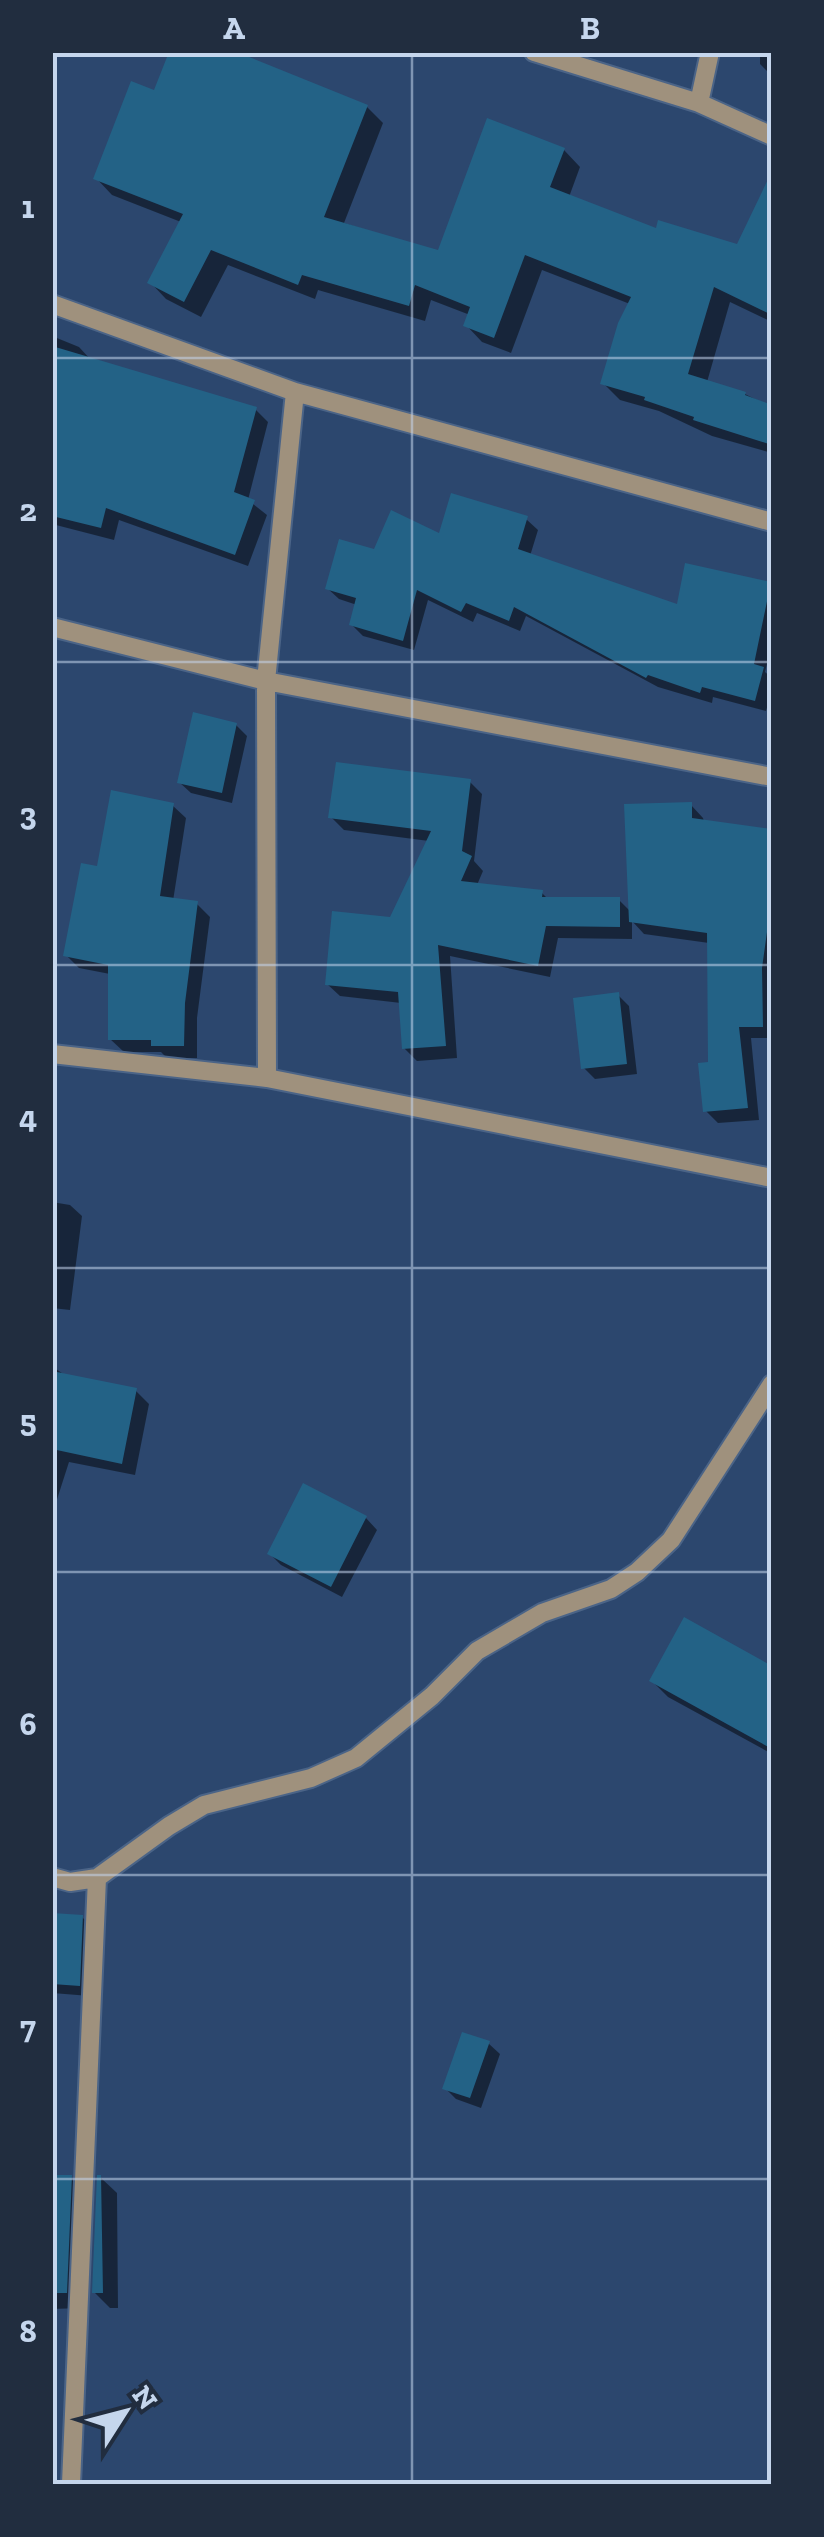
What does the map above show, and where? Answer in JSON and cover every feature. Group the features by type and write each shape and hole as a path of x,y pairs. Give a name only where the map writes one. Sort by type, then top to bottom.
{"street":[{"path":"534,52 699,104 772,136"},
{"path":"699,104 710,52"},
{"path":"52,304 295,392 772,522"},
{"path":"267,1078 266,681 295,392"},
{"path":"52,627 266,681 772,777"},
{"path":"52,1054 267,1078 772,1178"},
{"path":"52,1878 70,1882 98,1878 168,1826 204,1805 311,1778 356,1758 432,1696 478,1652 542,1613 611,1590 671,1540 772,1384"},
{"path":"71,2484 98,1878"}],"building":[{"path":"169,52 237,52 368,105 324,217 438,250 487,118 565,148 550,187 656,228 658,220 737,244 772,171 772,315 714,287 688,374 746,392 745,395 772,405 772,445 600,384 618,323 631,297 525,255 494,338 463,326 470,307 415,285 409,306 302,275 298,285 211,250 184,302 147,283 183,214 93,179 131,81 154,90"},
{"path":"52,346 257,407 234,492 255,500 235,555 106,508 101,528 52,516"},
{"path":"451,493 528,516 518,549 677,604 685,563 771,582 754,664 764,667 755,701 702,687 700,693 648,675 646,678 514,607 509,621 466,603 461,612 417,590 403,641 349,625 356,598 325,589 339,539 374,549 391,510 439,533"},
{"path":"193,712 237,723 222,793 177,783"},
{"path":"336,762 471,779 462,851 472,856 461,881 543,890 542,897 620,897 620,927 546,926 538,966 438,945 446,1046 402,1049 398,992 325,985 332,911 390,917 431,831 328,818"},
{"path":"111,790 174,803 160,896 198,901 185,1003 184,1046 151,1046 151,1040 108,1040 108,965 63,956 81,863 97,866"},
{"path":"692,802 692,818 772,829 772,896 762,968 763,1027 739,1027 748,1108 703,1112 698,1063 708,1062 707,933 629,922 624,804"},
{"path":"619,992 627,1064 581,1069 573,998"},
{"path":"52,1371 137,1388 122,1464 52,1449"},
{"path":"303,1483 367,1516 331,1587 267,1554"},
{"path":"684,1617 772,1666 772,1749 649,1681"},
{"path":"52,1913 83,1915 80,1986 52,1984"},
{"path":"462,2032 490,2041 470,2098 442,2089"},
{"path":"52,2175 72,2175 67,2293 52,2293"},
{"path":"97,2175 101,2175 103,2293 92,2293"}]}
